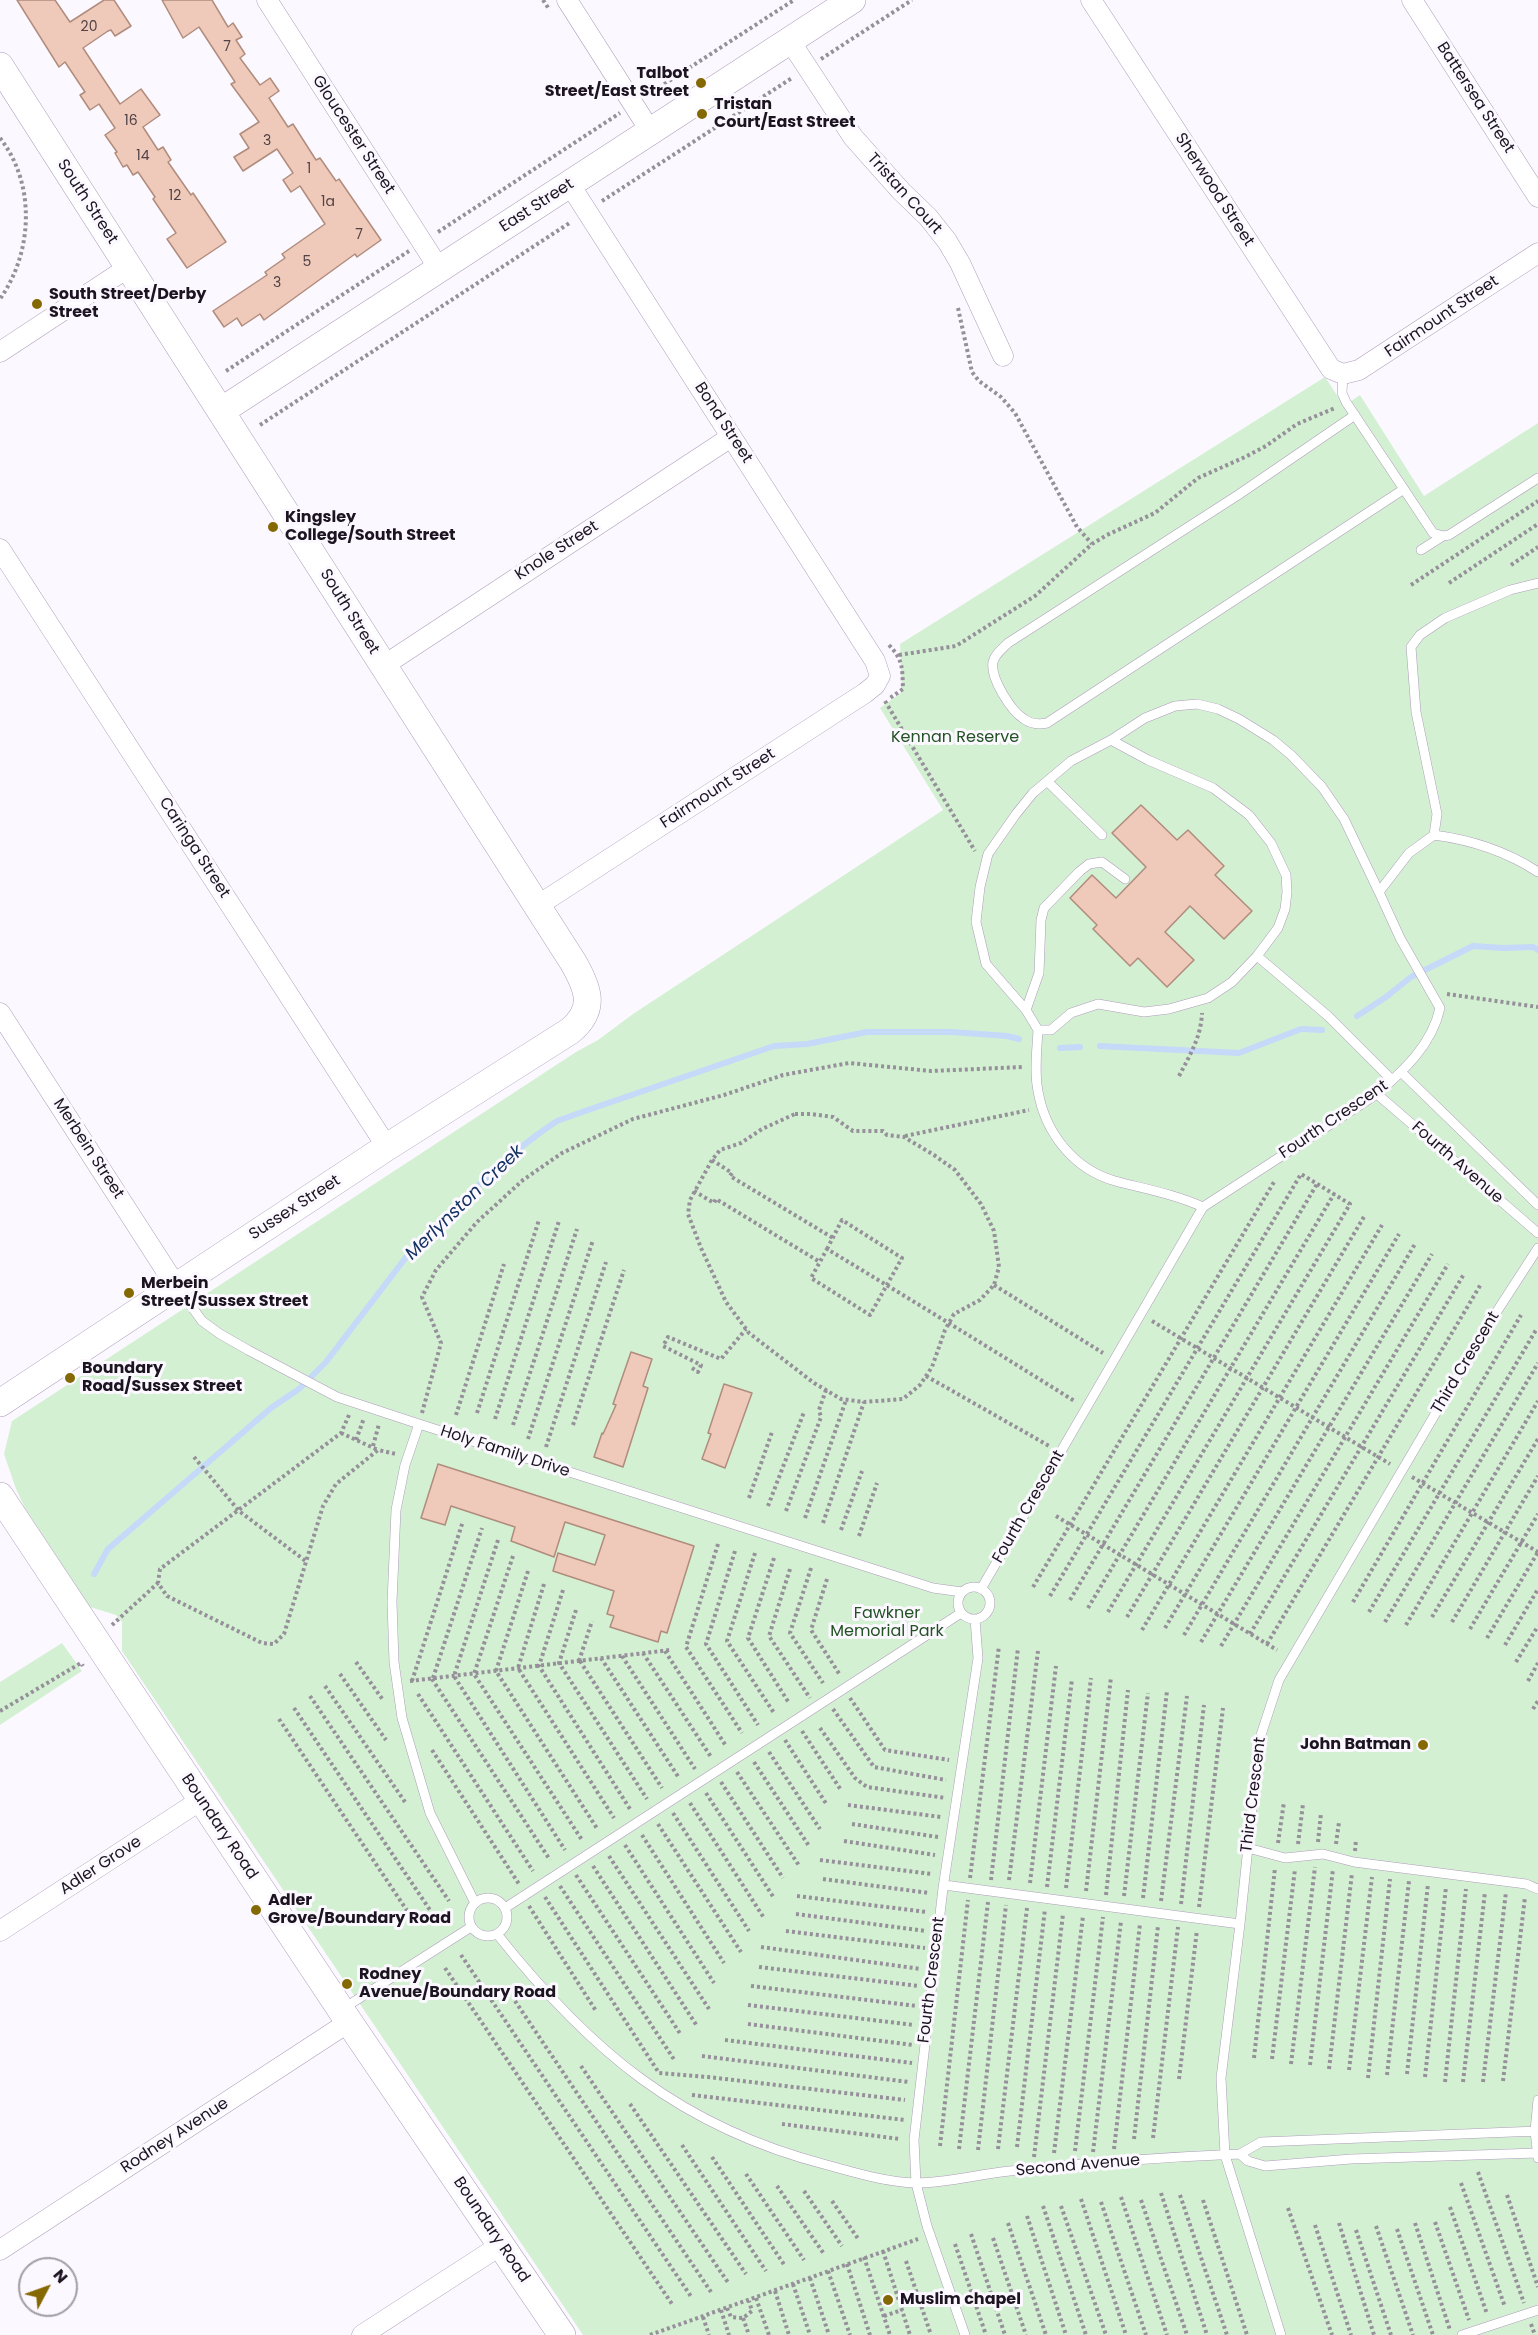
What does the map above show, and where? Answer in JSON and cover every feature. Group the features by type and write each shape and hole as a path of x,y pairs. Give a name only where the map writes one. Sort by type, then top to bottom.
{"street":[{"name":"Gloucester Street","path":"267,0 440,270"},
{"path":"567,0 651,132"},
{"name":"East Street","path":"221,411 852,0"},
{"name":"Sherwood Street","path":"1091,0 1325,362 1331,369 1343,374"},
{"name":"Battersea Street","path":"1412,0 1538,197"},
{"name":"Tristan Court","path":"790,41 853,137 894,184 928,217 947,241 960,263 1003,356"},
{"name":"South Street","path":"0,66 585,983 586,1011"},
{"name":"Bond Street","path":"570,185 875,661 880,676 875,685"},
{"name":"Fairmount Street","path":"1343,374 1359,370 1376,360 1538,254"},
{"path":"0,352 129,267"},
{"name":"Knole Street","path":"383,666 731,437"},
{"name":"Caringa Street","path":"0,549 387,1147"},
{"name":"Fairmount Street","path":"537,906 875,685"},
{"name":"Sussex Street","path":"0,1403 387,1147 570,1031 580,1023 586,1011"},
{"name":"Merbein Street","path":"0,1013 176,1286"},
{"name":"Boundary Road","path":"0,1496 88,1651 201,1800 562,2335"},
{"name":"Adler Grove","path":"0,1931 201,1800"},
{"name":"Rodney Avenue","path":"0,2250 345,2016"},
{"path":"362,2335 501,2245"}],"lane":[{"path":"1343,374 1342,393 1346,401 1433,533 1443,536"},
{"path":"1355,415 1238,495 1008,643 994,660 993,667 995,681 1008,701 1022,718 1038,725 1047,723 1404,489"},
{"path":"1421,550 1443,536 1460,529 1538,478"},
{"path":"1434,835 1437,814 1416,712 1411,647 1420,635 1445,618 1510,590 1538,583"},
{"name":"Fourth Crescent","path":"981,1589 1203,1206 1377,1094 1428,1042 1437,1023 1440,1008 1400,938 1344,819 1322,787 1273,740 1239,718 1218,709 1197,704 1175,706 1145,718 1111,740 1071,761 1033,793 988,854 980,887 976,922 986,964 1026,1011 1038,1030"},
{"path":"1111,740 1149,760 1213,788 1249,816 1270,843 1286,875 1286,901 1278,928 1257,956 1232,982 1202,1001 1169,1010 1144,1012 1098,1004 1071,1013 1051,1030 1038,1030 1036,1066 1038,1091 1046,1122 1055,1137 1076,1160 1112,1180 1177,1196 1203,1206"},
{"path":"1048,782 1102,835"},
{"path":"1379,892 1409,853 1434,835 1474,842 1492,848 1538,872"},
{"path":"1026,1011 1039,974 1041,920 1044,908 1089,864 1102,862 1125,879"},
{"path":"1257,956 1328,1016 1392,1080"},
{"name":"Fourth Avenue","path":"1401,1072 1538,1205"},
{"name":"Fourth Avenue","path":"1377,1094 1538,1233"},
{"name":"Third Crescent","path":"1281,2335 1225,2155 1221,2078 1259,1741 1279,1680 1481,1336 1538,1248"},
{"path":"176,1286 202,1321 220,1334 318,1389 419,1424"},
{"name":"Holy Family Drive","path":"475,1903 430,1812 402,1718 397,1683 392,1602 395,1521 401,1485 419,1424 933,1588 962,1592"},
{"path":"971,1587 981,1589 988,1596 990,1606 985,1614 975,1619 968,1618 961,1613 958,1605 962,1592 971,1587"},
{"path":"505,1908 961,1613"},
{"name":"Fourth Crescent","path":"965,2335 930,2235 916,2182 914,2140 943,1890 978,1658 975,1619"},
{"path":"1248,1848 1276,1857 1323,1854 1354,1862 1526,1884 1538,1889"},
{"path":"943,1890 1064,1901 1240,1924"},
{"path":"491,1899 505,1908 506,1920 497,1934 480,1935 471,1927 469,1917 475,1903 491,1899"},
{"path":"345,2016 471,1927"},
{"path":"497,1934 530,1976 597,2045 647,2085 691,2113 786,2155 862,2175 916,2182"},
{"path":"1538,2100 1536,2131 1538,2154"},
{"name":"Second Avenue","path":"916,2182 1033,2169 1240,2154 1261,2142 1536,2131"},
{"name":"Second Avenue","path":"1240,2154 1248,2161 1265,2166 1352,2159 1538,2154"},
{"path":"1462,2335 1538,2310"}],"path":[{"path":"226,371 794,0"},
{"path":"792,78 798,87"},
{"path":"0,138 12,156 26,207 26,233 22,252 18,266 0,299"},
{"path":"956,299 972,372 979,381 1001,397 1015,413 1077,527 1092,544"},
{"path":"899,654 956,646 1050,585 1092,544 1155,513 1198,478 1245,458 1297,424 1346,401"},
{"path":"1411,585 1538,501"},
{"path":"1449,583 1538,524"},
{"path":"1511,565 1538,547"},
{"path":"875,685 985,869"},
{"path":"1432,991 1538,1007"},
{"path":"1179,1076 1198,1039 1202,1001"},
{"path":"419,1424 441,1343 423,1297 436,1270 477,1222 516,1187 562,1154 633,1119 724,1095 783,1076 838,1065 849,1063 931,1071 1036,1066"},
{"path":"904,1137 955,1170 981,1204 998,1244 999,1267 994,1285 980,1300 954,1314 945,1330 937,1356 915,1391 903,1399 864,1402 846,1399 814,1383 746,1329 717,1285 688,1214 690,1200 712,1160 720,1150 741,1143 780,1120 795,1114 832,1117 853,1131 883,1131 888,1135 904,1137 1042,1107"},
{"path":"712,1160 732,1173 730,1176 833,1238"},
{"path":"1050,1596 1301,1174 1350,1204 1108,1612"},
{"path":"1033,1587 1274,1182"},
{"path":"1070,1600 1317,1184"},
{"path":"694,1191 714,1203 716,1199 820,1262"},
{"path":"1088,1608 1334,1194"},
{"path":"1127,1617 1365,1215"},
{"path":"477,1413 539,1220"},
{"path":"842,1220 902,1258 870,1314 811,1278 833,1238 842,1220"},
{"path":"495,1419 559,1221"},
{"path":"1142,1630 1382,1225"},
{"path":"513,1425 577,1228"},
{"path":"1165,1628 1398,1234"},
{"path":"528,1440 593,1240"},
{"path":"1184,1635 1415,1244"},
{"path":"827,1249 1086,1408"},
{"path":"1201,1642 1432,1254"},
{"path":"546,1447 606,1262"},
{"path":"456,1416 504,1264"},
{"path":"1221,1646 1448,1264"},
{"path":"573,1425 624,1270"},
{"path":"1250,1634 1464,1274"},
{"path":"1267,1644 1481,1284"},
{"path":"994,1285 1114,1360"},
{"path":"1142,1314 1538,1552 1487,1638"},
{"path":"1353,1602 1521,1315"},
{"path":"692,1368 698,1372 701,1365 663,1346 668,1337 721,1359 746,1329"},
{"path":"1369,1612 1536,1330"},
{"path":"1385,1622 1538,1363"},
{"path":"926,1376 1060,1452"},
{"path":"786,1512 821,1417 819,1410 826,1390"},
{"path":"805,1518 846,1399"},
{"path":"1406,1625 1538,1401"},
{"path":"823,1523 864,1402"},
{"path":"0,1711 88,1651 158,1583 160,1569 341,1433 354,1403"},
{"path":"356,1440 367,1407"},
{"path":"373,1446 382,1412"},
{"path":"768,1506 804,1412"},
{"path":"749,1498 772,1432"},
{"path":"341,1433 378,1450 409,1456"},
{"path":"1432,1617 1538,1439"},
{"path":"158,1583 167,1596 262,1643 274,1644 284,1634 323,1506 336,1484 378,1450"},
{"path":"194,1457 239,1511 307,1562"},
{"path":"841,1530 862,1471"},
{"path":"1452,1622 1538,1476"},
{"path":"859,1536 877,1483"},
{"path":"1470,1629 1538,1514"},
{"path":"1056,1516 1276,1650"},
{"path":"412,1681 463,1521"},
{"path":"433,1678 482,1528"},
{"path":"454,1676 498,1540"},
{"path":"718,1544 686,1647 742,1733"},
{"path":"735,1551 706,1644 758,1725"},
{"path":"755,1553 727,1641 774,1713"},
{"path":"474,1674 513,1556"},
{"path":"774,1558 748,1638 789,1703"},
{"path":"812,1568 790,1633 823,1683"},
{"path":"790,1569 769,1636 815,1707"},
{"path":"496,1671 528,1571"},
{"path":"827,1580 811,1630 840,1675"},
{"path":"544,1584 518,1668 614,1818"},
{"path":"1504,1645 1538,1589"},
{"path":"563,1590 539,1666 630,1809"},
{"path":"559,1663 576,1610"},
{"path":"579,1661 592,1621"},
{"path":"1516,1662 1538,1626"},
{"path":"397,1683 667,1650 726,1746"},
{"path":"643,1653 711,1756"},
{"path":"622,1656 695,1769"},
{"path":"601,1658 679,1778"},
{"path":"579,1661 662,1788"},
{"path":"356,1662 383,1700"},
{"path":"559,1663 647,1799"},
{"path":"1527,1681 1538,1664"},
{"path":"496,1671 598,1830"},
{"path":"340,1674 386,1740"},
{"path":"474,1674 582,1840"},
{"path":"454,1676 565,1850"},
{"path":"1053,2168 1111,1677"},
{"path":"433,1678 550,1860"},
{"path":"1033,2169 1091,1678"},
{"path":"325,1686 405,1802"},
{"path":"844,1688 885,1750 962,1762"},
{"path":"1073,2166 1128,1690"},
{"path":"1092,2164 1148,1693"},
{"path":"418,1694 533,1871"},
{"path":"310,1696 449,1901"},
{"path":"827,1699 874,1767 959,1782"},
{"path":"1533,1709 1538,1701"},
{"path":"294,1708 432,1913"},
{"path":"1179,2079 1223,1708"},
{"path":"279,1719 416,1924"},
{"path":"795,1720 841,1790"},
{"path":"820,1728 855,1778 867,1787 956,1799"},
{"path":"779,1730 827,1805"},
{"path":"762,1741 820,1829"},
{"path":"432,1750 596,2012"},
{"path":"747,1751 809,1846"},
{"path":"730,1762 800,1867"},
{"path":"715,1772 783,1878"},
{"path":"699,1782 774,1898"},
{"path":"683,1793 764,1918"},
{"path":"1254,2058 1284,1802"},
{"path":"667,1803 749,1931"},
{"path":"1272,2059 1303,1804"},
{"path":"848,1805 954,1818"},
{"path":"1291,2064 1321,1812"},
{"path":"651,1813 741,1952"},
{"path":"1310,2065 1339,1822"},
{"path":"635,1824 724,1963"},
{"path":"852,1824 950,1839"},
{"path":"618,1834 714,1983"},
{"path":"1329,2069 1356,1840"},
{"path":"844,1841 948,1857"},
{"path":"602,1845 709,2009"},
{"path":"586,1855 697,2026"},
{"path":"820,1860 945,1875"},
{"path":"1350,2070 1373,1864"},
{"path":"570,1866 681,2036"},
{"path":"1368,2078 1391,1867"},
{"path":"1387,2074 1410,1869"},
{"path":"1407,2074 1429,1872"},
{"path":"1425,2077 1448,1874"},
{"path":"554,1876 675,2061"},
{"path":"1445,2082 1468,1877"},
{"path":"823,1879 943,1890"},
{"path":"1463,2082 1486,1880"},
{"path":"1483,2082 1507,1882"},
{"path":"1503,2081 1526,1884"},
{"path":"538,1886 659,2073 918,2102"},
{"path":"797,1896 940,1913"},
{"path":"796,1914 938,1932"},
{"path":"786,1931 936,1950"},
{"path":"761,1947 933,1970"},
{"path":"461,1955 692,2298"},
{"path":"759,1967 932,1988"},
{"path":"445,1968 672,2304"},
{"path":"751,1986 929,2007"},
{"path":"515,2001 711,2292"},
{"path":"748,2005 927,2027"},
{"path":"747,2024 925,2046"},
{"path":"725,2040 923,2065"},
{"path":"702,2056 920,2084"},
{"path":"581,2066 729,2284"},
{"path":"691,2095 916,2121"},
{"path":"630,2104 746,2274"},
{"path":"782,2124 914,2140"},
{"path":"682,2145 766,2271"},
{"path":"712,2157 785,2266"},
{"path":"1478,2172 1528,2313"},
{"path":"746,2174 804,2260"},
{"path":"1461,2183 1510,2319"},
{"path":"777,2186 824,2254"},
{"path":"804,2192 842,2246"},
{"path":"1161,2193 1208,2335"},
{"path":"1180,2195 1227,2335"},
{"path":"1507,2195 1538,2287"},
{"path":"1121,2197 1167,2335"},
{"path":"1081,2199 1126,2335"},
{"path":"832,2200 859,2240"},
{"path":"1141,2200 1187,2335"},
{"path":"1203,2200 1247,2335"},
{"path":"1101,2202 1146,2335"},
{"path":"1043,2206 1086,2335"},
{"path":"1061,2206 1106,2335"},
{"path":"1450,2207 1491,2325"},
{"path":"1288,2208 1332,2335"},
{"path":"1027,2216 1066,2335"},
{"path":"1436,2222 1473,2331"},
{"path":"1008,2223 1046,2335"},
{"path":"1339,2223 1374,2335"},
{"path":"1415,2223 1452,2335"},
{"path":"1315,2225 1351,2335"},
{"path":"1376,2226 1413,2335"},
{"path":"1396,2229 1433,2335"},
{"path":"1356,2230 1391,2335"},
{"path":"971,2234 1005,2335"},
{"path":"650,2335 930,2235"},
{"path":"993,2238 1026,2335"},
{"path":"955,2244 986,2335"},
{"path":"883,2251 910,2335"},
{"path":"864,2257 890,2335"},
{"path":"906,2261 931,2335"},
{"path":"847,2264 870,2335"},
{"path":"828,2271 850,2335"},
{"path":"810,2278 829,2335"},
{"path":"793,2284 810,2335"},
{"path":"775,2291 789,2335"},
{"path":"756,2298 769,2335"},
{"path":"727,2308 731,2317 743,2318 752,2311 748,2301"},
{"path":"721,2310 729,2335"},
{"path":"884,2316 902,2310"},
{"path":"703,2317 709,2335"},
{"path":"743,2318 749,2335"}],"green space":[{"name":"Fawkner Memorial Park","path":"1325,377 1344,406 1360,395 1424,496 1538,423 1538,2335 583,2335 122,1651 122,1622 116,1615 90,1607 25,1508 4,1454 12,1421 576,1052 598,1040 633,1014 943,810 880,708 902,692 900,644"},
{"path":"62,1643 82,1671 0,1725 0,1682"}],"building":[{"path":"17,0 55,0 70,22 104,0 114,0 131,26 115,36 111,30 108,31 83,48 120,104 141,89 160,115 143,127 158,150 163,147 171,160 168,162 191,195 193,193 226,242 187,268 167,239 176,233 153,199 155,197 138,172 133,175 127,165 123,167 115,153 117,152 105,135 115,128 99,104 90,110 80,95 85,92 65,62 59,67"},
{"path":"162,0 212,0 228,27 233,23 242,37 236,40 245,54 240,58 260,85 270,78 279,91 269,98 288,127 293,124 316,160 320,158 336,181 339,179 381,240 357,257 355,254 264,320 260,314 242,326 237,318 224,327 213,311 267,275 265,272 285,258 282,254 325,224 300,186 291,192 283,180 293,173 277,149 243,171 234,157 249,148 240,134 259,122 231,84 235,82 199,27 183,38"},
{"path":"1141,805 1177,840 1188,830 1224,866 1215,875 1252,911 1224,939 1190,906 1165,932 1194,960 1167,987 1138,958 1130,966 1093,929 1097,925 1070,898 1092,875 1116,898 1146,867 1112,833"},
{"path":"631,1352 652,1359 643,1386 648,1388 623,1467 594,1457 602,1433 616,1405 613,1404"},
{"path":"724,1384 752,1393 725,1468 702,1459"},
{"path":"438,1464 694,1546 667,1633 661,1631 658,1642 610,1627 614,1616 607,1614 614,1591 553,1571 558,1553 595,1565 605,1535 565,1522 554,1557 511,1541 515,1527 451,1506 445,1525 421,1518"}],"waterway":[{"name":"Merlynston Creek","path":"1357,1016 1411,977 1473,946 1533,947 1538,950"},
{"name":"Merlynston Creek","path":"1100,1046 1239,1053 1301,1029 1322,1030"},
{"name":"Merlynston Creek","path":"94,1574 108,1549 271,1408 299,1389 326,1362 410,1252 508,1157 557,1121 774,1046 807,1044 867,1032 951,1032 1019,1039"},
{"name":"Merlynston Creek","path":"1060,1048 1080,1047"}],"place":[{"name":"Talbot Street/East Street","path":"701,83"},
{"name":"Tristan Court/East Street","path":"702,114"},
{"name":"South Street/Derby Street","path":"37,304"},
{"name":"Kingsley College/South Street","path":"273,527"},
{"name":"Merbein Street/Sussex Street","path":"129,1293"},
{"name":"Boundary Road/Sussex Street","path":"70,1378"},
{"name":"John Batman","path":"1423,1745"},
{"name":"Adler Grove/Boundary Road","path":"256,1910"},
{"name":"Rodney Avenue/Boundary Road","path":"347,1984"},
{"name":"Muslim chapel","path":"888,2300"}],"park label":[{"name":"Kennan Reserve","path":"955,738"}]}
